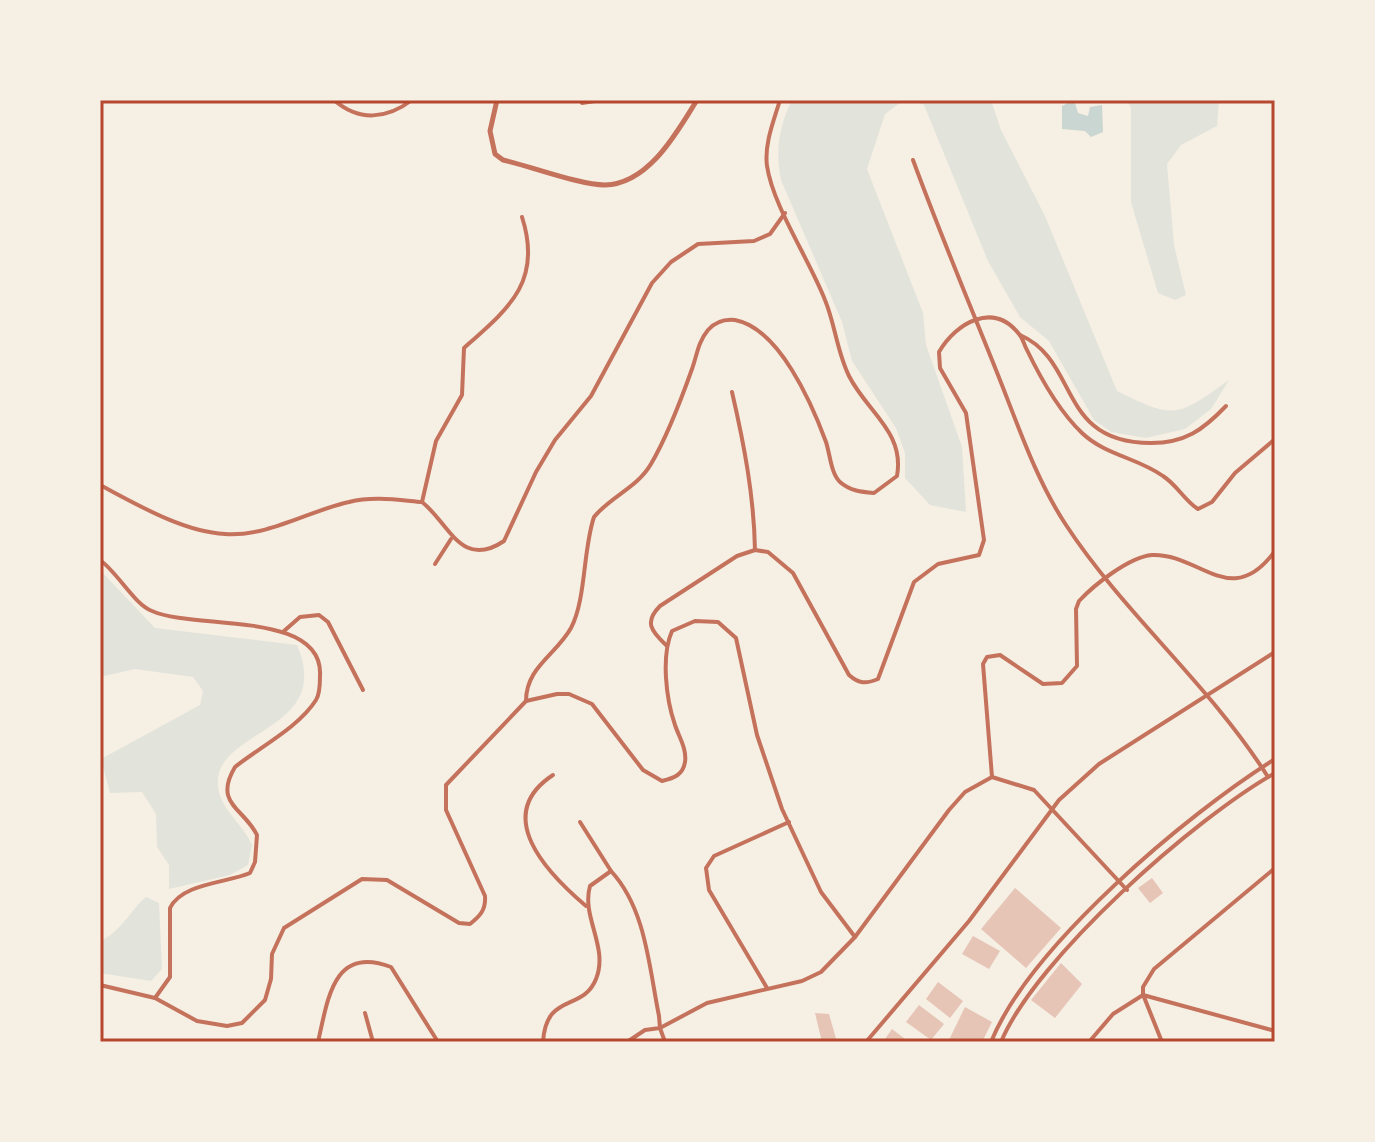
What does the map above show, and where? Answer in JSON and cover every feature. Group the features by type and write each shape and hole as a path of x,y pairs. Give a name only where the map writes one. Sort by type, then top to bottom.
{"street":[{"path":"334,100 351,112 371,116 395,112 412,100"},
{"path":"497,100 490,131 495,154 503,160 606,185 626,180 659,155 697,100"},
{"path":"582,103 601,100"},
{"path":"526,701 526,688 538,665 571,628 594,517 605,504 640,481 653,461 699,345 710,327 726,319 746,322 760,332 796,373 838,481 857,492 874,493 897,476 901,454 847,372 832,316 808,257 785,213 767,163 780,100"},
{"path":"913,160 1036,466 1064,522 1106,581 1206,698 1268,777"},
{"path":"100,485 163,515 228,535 265,530 351,501 422,502 438,514 451,539 481,550 504,541 536,472 555,440 591,396 652,283 671,262 698,244 754,241 770,234 785,213"},
{"path":"422,502 436,441 462,395 464,348 507,309 527,272 530,247 522,217"},
{"path":"666,645 651,631 651,615 737,556 755,550 768,552 793,573 849,675 856,681 869,683 878,679 914,582 938,564 979,555 984,540 966,413 940,368 939,352 958,328 975,318 993,318 1009,324 1020,335 1066,414 1082,433 1112,453 1137,461 1163,476 1198,509 1212,502 1235,473 1275,439"},
{"path":"1020,335 1036,342 1088,423 1107,435 1139,443 1190,437 1205,428 1226,406"},
{"path":"732,392 744,441 754,515 755,550"},
{"path":"435,564 451,539"},
{"path":"992,777 983,664 987,657 1000,655 1043,684 1062,683 1077,666 1076,609 1079,601 1141,557 1166,556 1215,577 1234,579 1262,565 1275,551"},
{"path":"100,560 149,611 204,622 284,631 300,638 317,655 321,669 317,699 304,713 235,767 229,778 229,798 233,807 257,835 255,862 250,873 190,891 174,900 170,908 170,977 155,998"},
{"path":"284,631 300,617 319,615 328,622 363,690"},
{"path":"100,985 155,998 183,1017 212,1026 242,1023 256,1012 269,992 272,954 284,928 362,879 387,880 459,923 470,924 480,917 486,905 485,896 446,810 444,792 458,771 526,701 557,694 581,698 592,704 643,770 662,781 680,774 686,760 673,720 666,645 672,631 695,621 718,622 736,638 757,735 789,822 821,892 855,937"},
{"path":"866,1042 969,921 1053,807 1099,764 1275,652"},
{"path":"991,1042 1002,1015 1026,982 1088,912 1187,824 1275,759"},
{"path":"1001,1042 1011,1019 1033,988 1095,919 1193,832 1275,773"},
{"path":"553,775 530,792 525,804 525,827 567,890 587,908"},
{"path":"627,1042 645,1030 660,1028 707,1003 768,989 821,972 855,937 949,810 965,792 992,777 1022,784 1053,807 1127,890"},
{"path":"580,822 627,891 640,922 665,1042"},
{"path":"768,989 709,890 706,868 714,856 789,822"},
{"path":"1162,1042 1143,995 1143,987 1154,969 1275,868"},
{"path":"543,1042 544,1021 586,992 598,975 597,937 587,908 590,886 611,871"},
{"path":"318,1042 340,972 351,964 367,961 391,967 438,1042"},
{"path":"1089,1042 1113,1014 1143,995 1275,1031"},
{"path":"365,1013 373,1042"}],"shaded area":[{"path":"792,100 904,100 885,114 867,169 923,313 926,345 962,447 966,512 930,505 905,478 905,453 896,428 852,361 842,322 781,180 779,139"},
{"path":"914,100 991,100 1001,130 1045,216 1117,391 1152,407 1175,410 1198,401 1229,380 1211,409 1185,429 1146,438 1111,432 1094,420 1049,341 1020,317 988,261 924,105"},
{"path":"1074,100 1078,113 1088,116 1090,107 1102,105 1103,132 1091,137 1085,131 1062,129 1062,106"},
{"path":"1127,100 1219,100 1217,126 1181,145 1167,164 1174,245 1186,295 1175,300 1158,293 1131,202 1131,108"},
{"path":"100,570 155,628 297,645 304,675 299,697 286,715 230,755 220,771 219,792 222,799 252,845 248,865 230,875 169,889 169,865 157,847 156,814 142,792 110,793 101,759 200,705 203,691 193,677 135,669 100,677"},
{"path":"146,897 159,903 162,969 151,981 100,973 100,941 119,927"}],"building":[{"path":"1152,878 1163,893 1150,903 1138,888"},
{"path":"1015,888 1061,928 1026,968 981,929"},
{"path":"973,936 1000,951 989,969 962,954"},
{"path":"1061,963 1082,984 1055,1018 1031,1000"},
{"path":"938,982 963,1001 950,1018 926,999"},
{"path":"919,1005 944,1024 931,1040 906,1022"},
{"path":"965,1007 992,1022 982,1042 948,1042"},
{"path":"815,1013 829,1014 837,1042 822,1042"},
{"path":"892,1029 909,1042 883,1042"}]}
